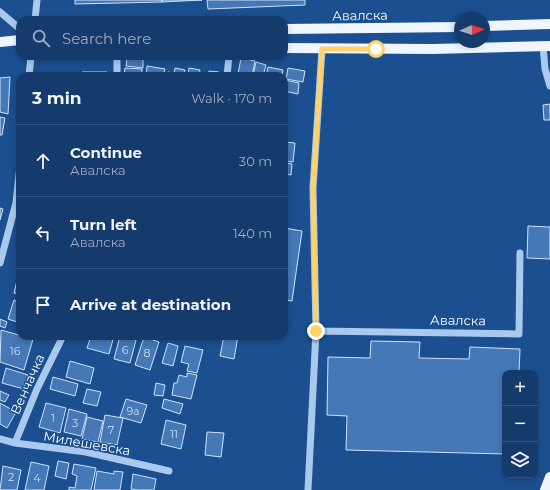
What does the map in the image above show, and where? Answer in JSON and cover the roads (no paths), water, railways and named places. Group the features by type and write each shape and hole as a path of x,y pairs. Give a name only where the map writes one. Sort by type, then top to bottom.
{"main road":[{"path":"490,26 550,24"},
{"name":"Авалска","path":"288,29 454,27"},
{"path":"0,42 16,40"},
{"path":"288,48 433,49 546,46"},
{"path":"545,490 550,477"}],"street":[{"path":"35,16 37,0"},
{"path":"0,12 16,26"},
{"path":"546,46 545,69 550,86"},
{"path":"308,490 316,331 313,188 322,49"},
{"path":"29,72 31,60"},
{"path":"117,60 117,72"},
{"path":"227,72 228,60"},
{"path":"0,263 1,254 16,203"},
{"name":"Авалска","path":"316,331 519,334 520,253"},
{"name":"Венчачка","path":"15,443 37,389 61,340"},
{"name":"Милешевска","path":"0,440 86,452 169,472"}]}
